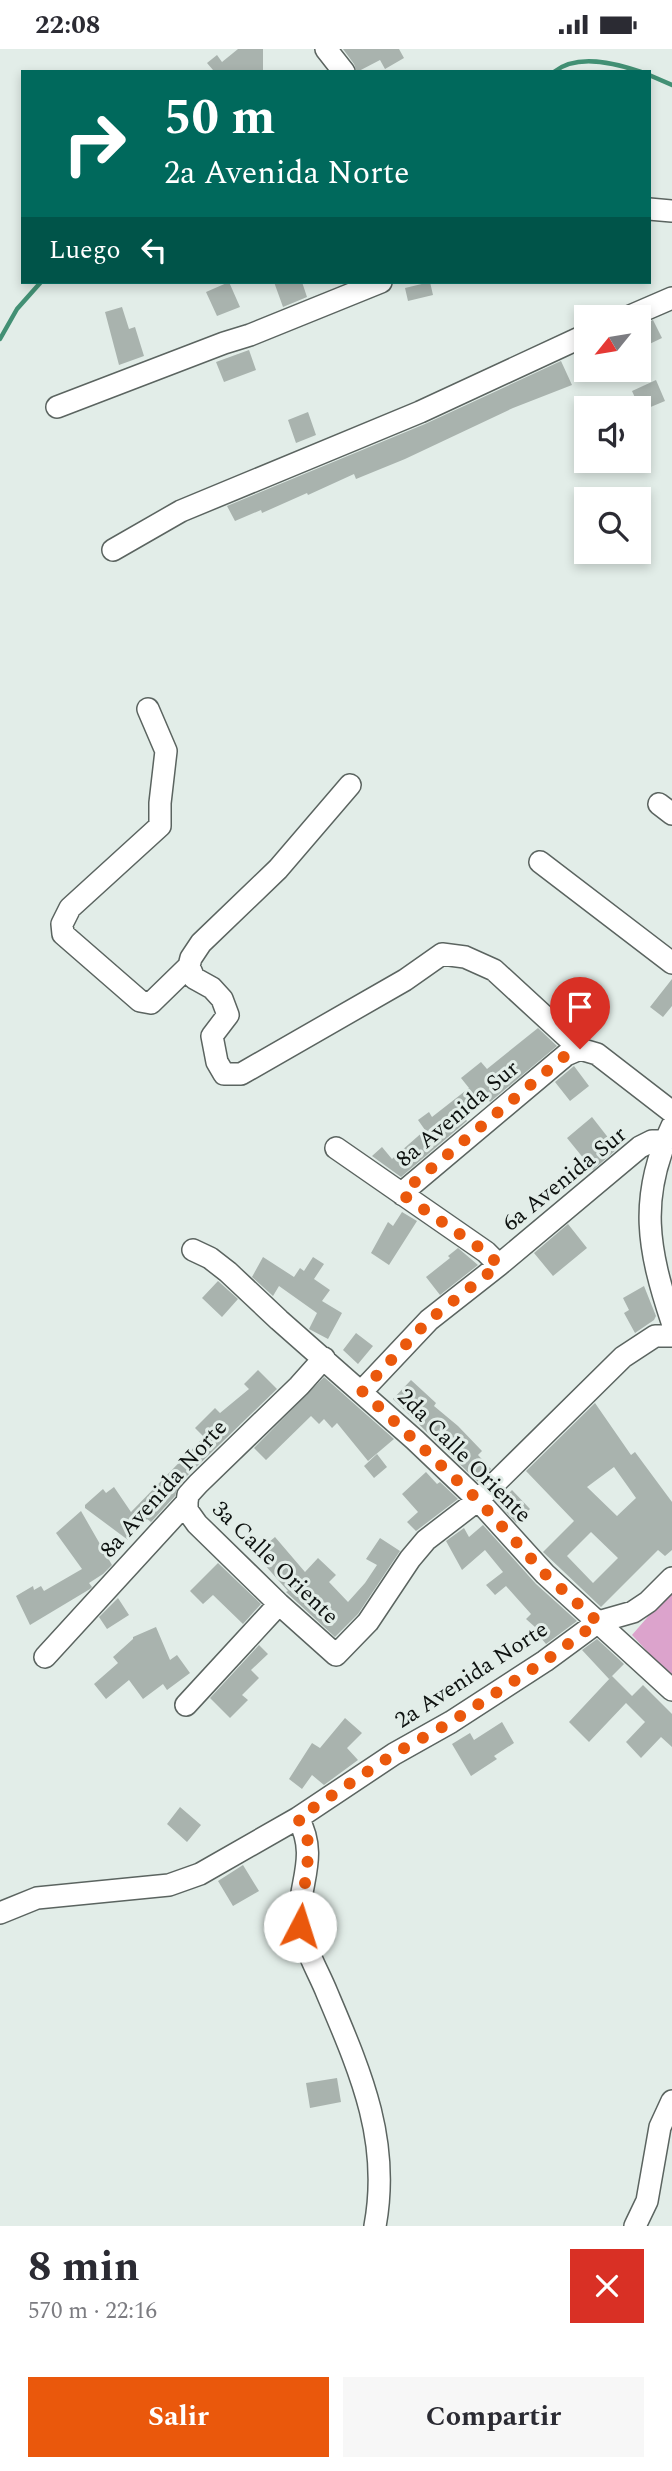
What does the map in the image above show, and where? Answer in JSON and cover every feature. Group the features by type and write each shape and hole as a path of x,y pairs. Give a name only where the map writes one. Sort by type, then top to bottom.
{"street":[{"path":"326,49 342,70"},
{"path":"651,209 672,211"},
{"path":"57,407 250,335 376,284"},
{"path":"651,307 672,298"},
{"path":"113,549 188,509 421,412 574,341"},
{"path":"148,709 166,751 160,827 70,908 62,924 63,934 139,1001 151,1003 189,966 201,943 278,869 350,785"},
{"path":"540,862 672,963"},
{"path":"189,966 194,978 212,988 222,999 228,1015 212,1036 217,1062 224,1074 241,1074 405,980 442,954 465,957 495,970 580,1049 597,1054 672,1112"},
{"name":"8a Avenida Sur","path":"403,1195 409,1187 566,1055 580,1049"},
{"path":"668,1133 649,1199 649,1218 654,1258 672,1322"},
{"name":"6a Avenida Sur","path":"362,1391 429,1320 640,1147 668,1133"},
{"path":"336,1148 486,1252 499,1265"},
{"name":"2da Calle Oriente","path":"194,1250 228,1272 362,1391 478,1500 545,1574 672,1690"},
{"path":"478,1500 623,1356 655,1336 672,1336"},
{"name":"8a Avenida Norte","path":"44,1657 187,1502 188,1495 198,1484 299,1386 324,1358"},
{"name":"3a Calle Oriente","path":"187,1502 187,1510 197,1524 279,1604 337,1655 368,1622 426,1540 478,1500"},
{"name":"2a Avenida Norte","path":"0,1913 37,1898 134,1889 185,1881 298,1818 394,1754 451,1722 545,1661 598,1622 633,1612 648,1602 672,1577"},
{"path":"186,1705 279,1604"},
{"path":"298,1818 307,1837 309,1849 300,1913 303,1937 356,2063 374,2120 380,2164 375,2226"},
{"path":"635,2226 647,2201 660,2127 672,2101"}],"shaded area":[{"path":"672,1589 672,1678 632,1635"}],"building":[{"path":"238,49 263,49 263,70 213,70 207,63 217,55 222,62"},
{"path":"343,49 399,49 404,58 385,69 380,60 361,70 356,70"},
{"path":"230,284 240,307 217,316 206,292"},
{"path":"275,284 303,284 307,297 283,307"},
{"path":"430,284 433,295 408,301 405,288"},
{"path":"122,307 129,329 135,327 144,356 119,365 105,312"},
{"path":"653,320 662,338 651,343"},
{"path":"249,350 256,370 224,382 216,362"},
{"path":"561,361 572,385 513,408 405,459 356,479 354,474 308,495 307,493 262,513 261,510 235,521 227,506 425,424"},
{"path":"656,380 665,401 651,407 651,396 634,396 632,391"},
{"path":"308,412 316,435 296,443 288,420"},
{"path":"672,979 672,1006 663,1017 650,1007"},
{"path":"538,1028 557,1046 490,1102 488,1099 465,1118 467,1121 401,1177 372,1156 382,1147 392,1159 425,1130 418,1120 429,1112 432,1117 469,1088 461,1078 481,1062 487,1069"},
{"path":"574,1066 589,1086 570,1101 555,1082"},
{"path":"592,1117 617,1149 593,1170 567,1138"},
{"path":"402,1212 417,1221 389,1265 371,1253 388,1222 393,1226"},
{"path":"568,1224 587,1248 553,1276 534,1253"},
{"path":"458,1248 478,1265 440,1295 426,1277"},
{"path":"263,1257 294,1277 300,1268 304,1271 313,1257 324,1264 314,1279 330,1290 322,1301 342,1313 328,1339 309,1329 317,1313 279,1286 273,1296 252,1277"},
{"path":"218,1281 238,1299 222,1317 202,1298"},
{"path":"644,1286 656,1316 635,1333 624,1313 629,1310 623,1298"},
{"path":"356,1333 373,1346 358,1364 343,1350"},
{"path":"258,1370 277,1389 188,1475 178,1487 175,1496 151,1522 147,1519 128,1540 85,1508 103,1489 106,1493 114,1487 131,1512 204,1437 195,1428 215,1408 220,1413 249,1389 244,1384"},
{"path":"324,1377 394,1439 368,1461 337,1423 332,1428 324,1419 319,1424 311,1416 266,1460 254,1448"},
{"path":"411,1380 436,1403 434,1406 482,1451 478,1455 491,1469 478,1482 393,1399"},
{"path":"595,1403 631,1455 635,1452 672,1502 672,1550 665,1556 658,1550 601,1607 543,1552 574,1521 526,1471","holes":["614,1467 636,1498 617,1516 587,1487","591,1532 618,1558 593,1583 567,1556"]},
{"path":"377,1454 387,1467 374,1478 364,1466"},
{"path":"426,1472 458,1499 416,1531 407,1522 418,1512 402,1494"},
{"path":"512,1490 530,1509 516,1523 499,1504"},
{"path":"81,1511 112,1565 89,1583 92,1587 90,1589 30,1625 16,1596 33,1586 34,1590 41,1586 44,1591 82,1569 56,1533"},
{"path":"483,1525 536,1584 577,1621 546,1644 541,1638 544,1635 526,1619 531,1614 506,1586 495,1595 486,1585 503,1572 485,1550 462,1570 446,1541 464,1528 469,1537"},
{"path":"275,1537 305,1572 318,1558 336,1575 329,1582 348,1602 377,1565 366,1559 380,1538 400,1551 358,1614 335,1637 286,1592 288,1591 255,1554"},
{"path":"218,1563 261,1604 243,1624 213,1595 203,1604 190,1591"},
{"path":"118,1598 129,1615 107,1629 99,1617"},
{"path":"156,1627 170,1660 177,1655 190,1673 167,1690 163,1684 143,1699 129,1680 106,1699 94,1684 118,1663 113,1657 133,1637"},
{"path":"597,1639 624,1664 609,1679 582,1650"},
{"path":"259,1645 268,1654 251,1670 259,1678 242,1695 248,1700 230,1718 210,1698"},
{"path":"612,1676 632,1696 643,1685 672,1714 672,1747 661,1737 641,1758 626,1742 645,1722 626,1703 589,1742 569,1722"},
{"path":"345,1718 362,1733 347,1748 358,1760 324,1785 312,1775 302,1789 289,1779 312,1743 320,1748"},
{"path":"502,1722 514,1743 494,1756 497,1759 471,1776 452,1744 470,1733 474,1740"},
{"path":"180,1807 201,1825 187,1842 167,1824"},
{"path":"243,1865 259,1891 233,1906 218,1881"},
{"path":"337,2078 341,2102 310,2108 306,2083"}],"waterway":[{"path":"557,70 585,61 608,63 634,70"},
{"path":"651,76 672,85"},
{"path":"0,339 17,309 39,284"}],"route":[{"path":"300,1926 309,1849 307,1837 298,1818 394,1754 451,1722 545,1661 598,1622 545,1574 478,1500 362,1391 429,1320 499,1265 486,1252 403,1195 409,1187 566,1055 580,1049"}]}
